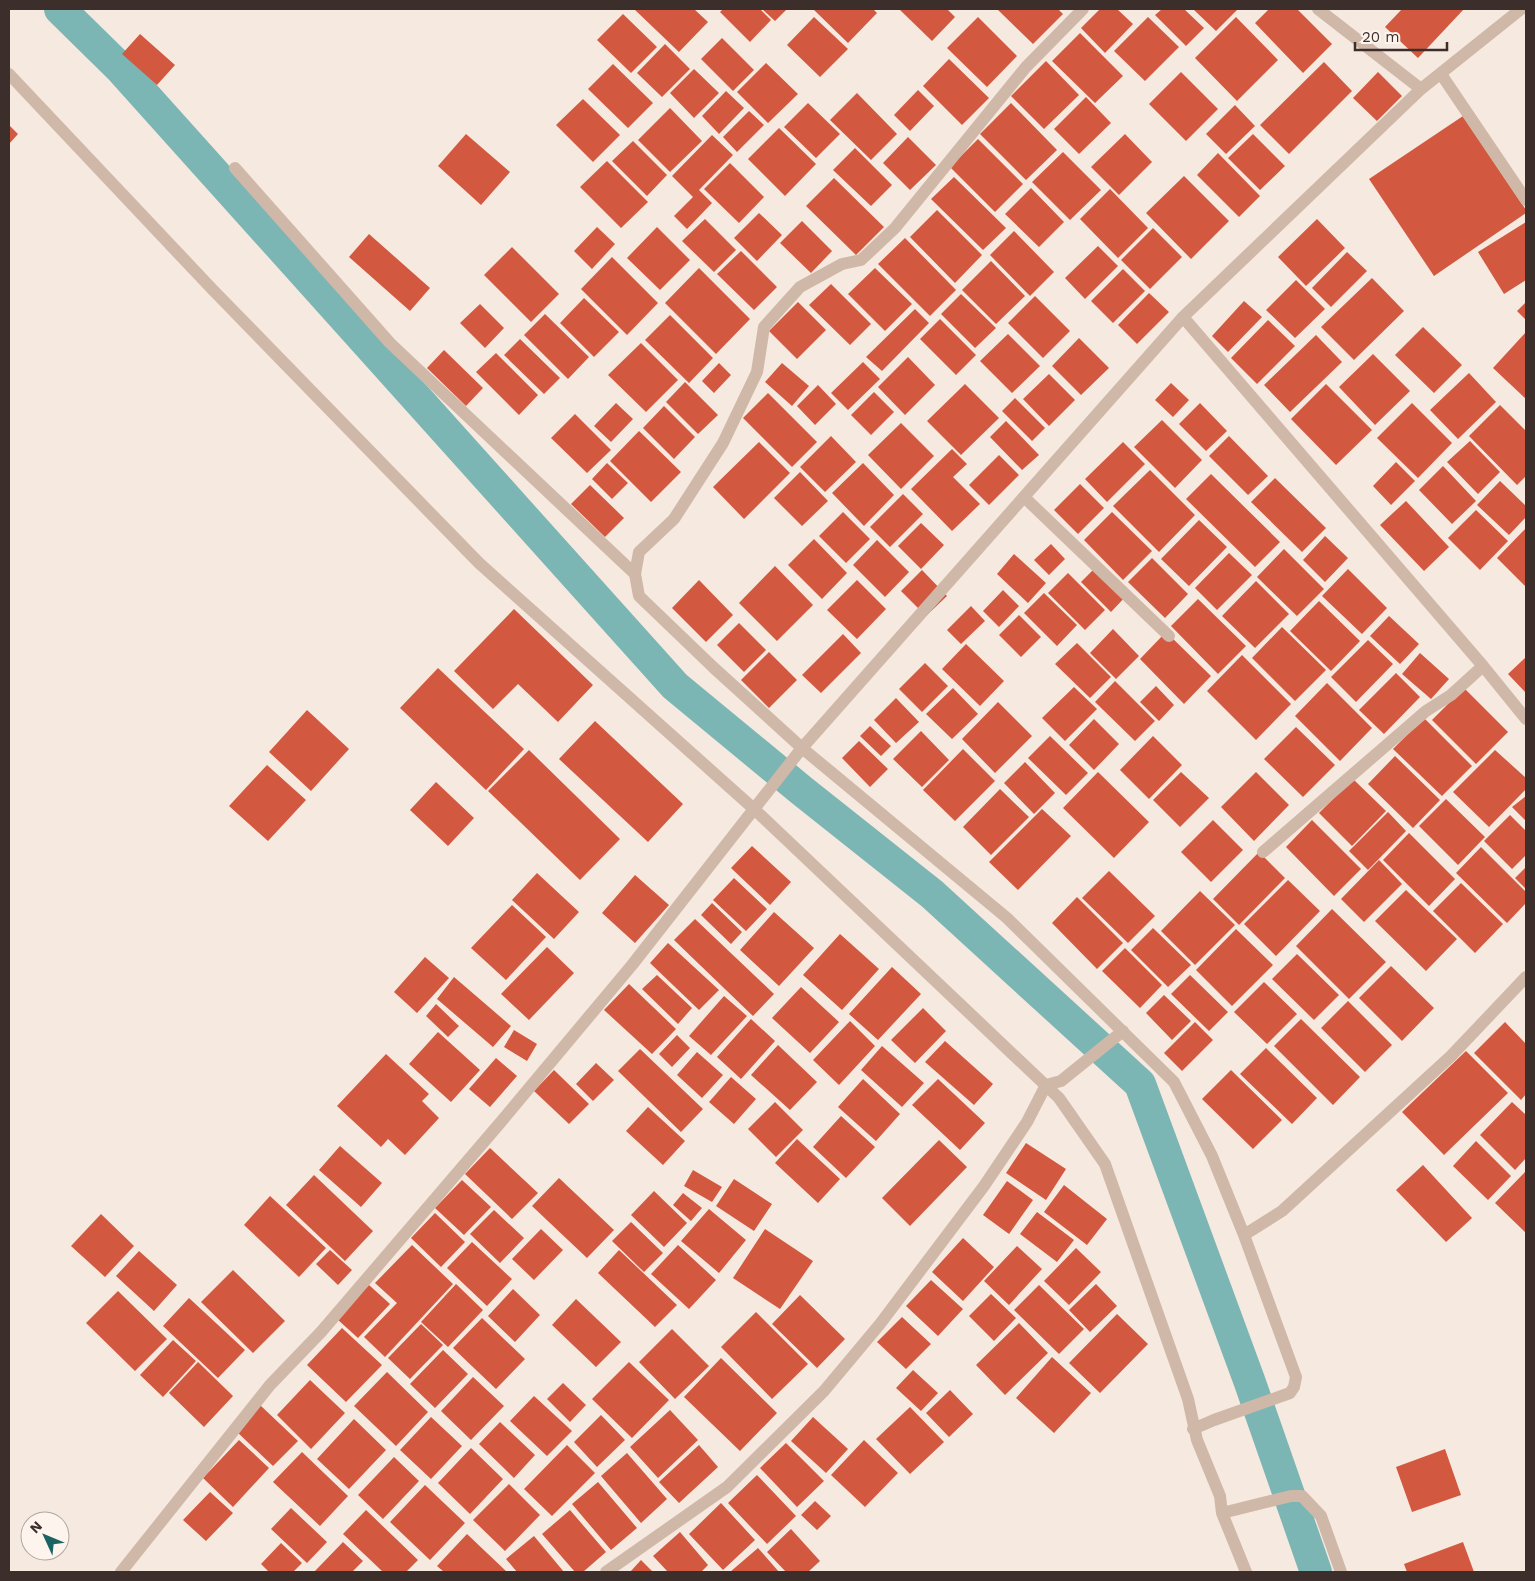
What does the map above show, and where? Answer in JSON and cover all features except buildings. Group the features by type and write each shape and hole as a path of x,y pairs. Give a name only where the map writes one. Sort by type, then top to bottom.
{"street":[{"path":"1083,9 1026,67 895,228 861,260 842,264 800,287 764,327 757,372 723,443 674,519 639,552 635,574 639,596 714,668 802,748 1007,918 1174,1082 1212,1156 1244,1235 1296,1377 1294,1387 1290,1393 1214,1420 1195,1434"},
{"path":"1318,9 1421,90"},
{"path":"121,1572 270,1386 328,1324 632,965 802,748 1182,317 1421,90 1521,9"},
{"path":"9,74 212,289 479,563 754,809 1059,1098 1105,1164 1188,1399 1195,1434 1220,1496 1222,1513 1246,1572"},
{"path":"1441,74 1526,200"},
{"path":"235,168 390,343 635,574"},
{"path":"1182,317 1483,666 1526,719"},
{"path":"1024,497 1168,636"},
{"path":"1263,852 1426,711 1451,695 1483,666"},
{"path":"1244,1235 1290,1205 1451,1056 1526,976"},
{"path":"606,1572 726,1487 824,1391 880,1324 984,1186 1027,1122 1046,1085 1061,1081 1123,1032"},
{"path":"1222,1513 1291,1496 1302,1496 1321,1516 1341,1572"}],"waterway":[{"path":"60,9 120,68 675,686 801,790 932,894 1140,1084 1249,1380 1316,1572"}]}
